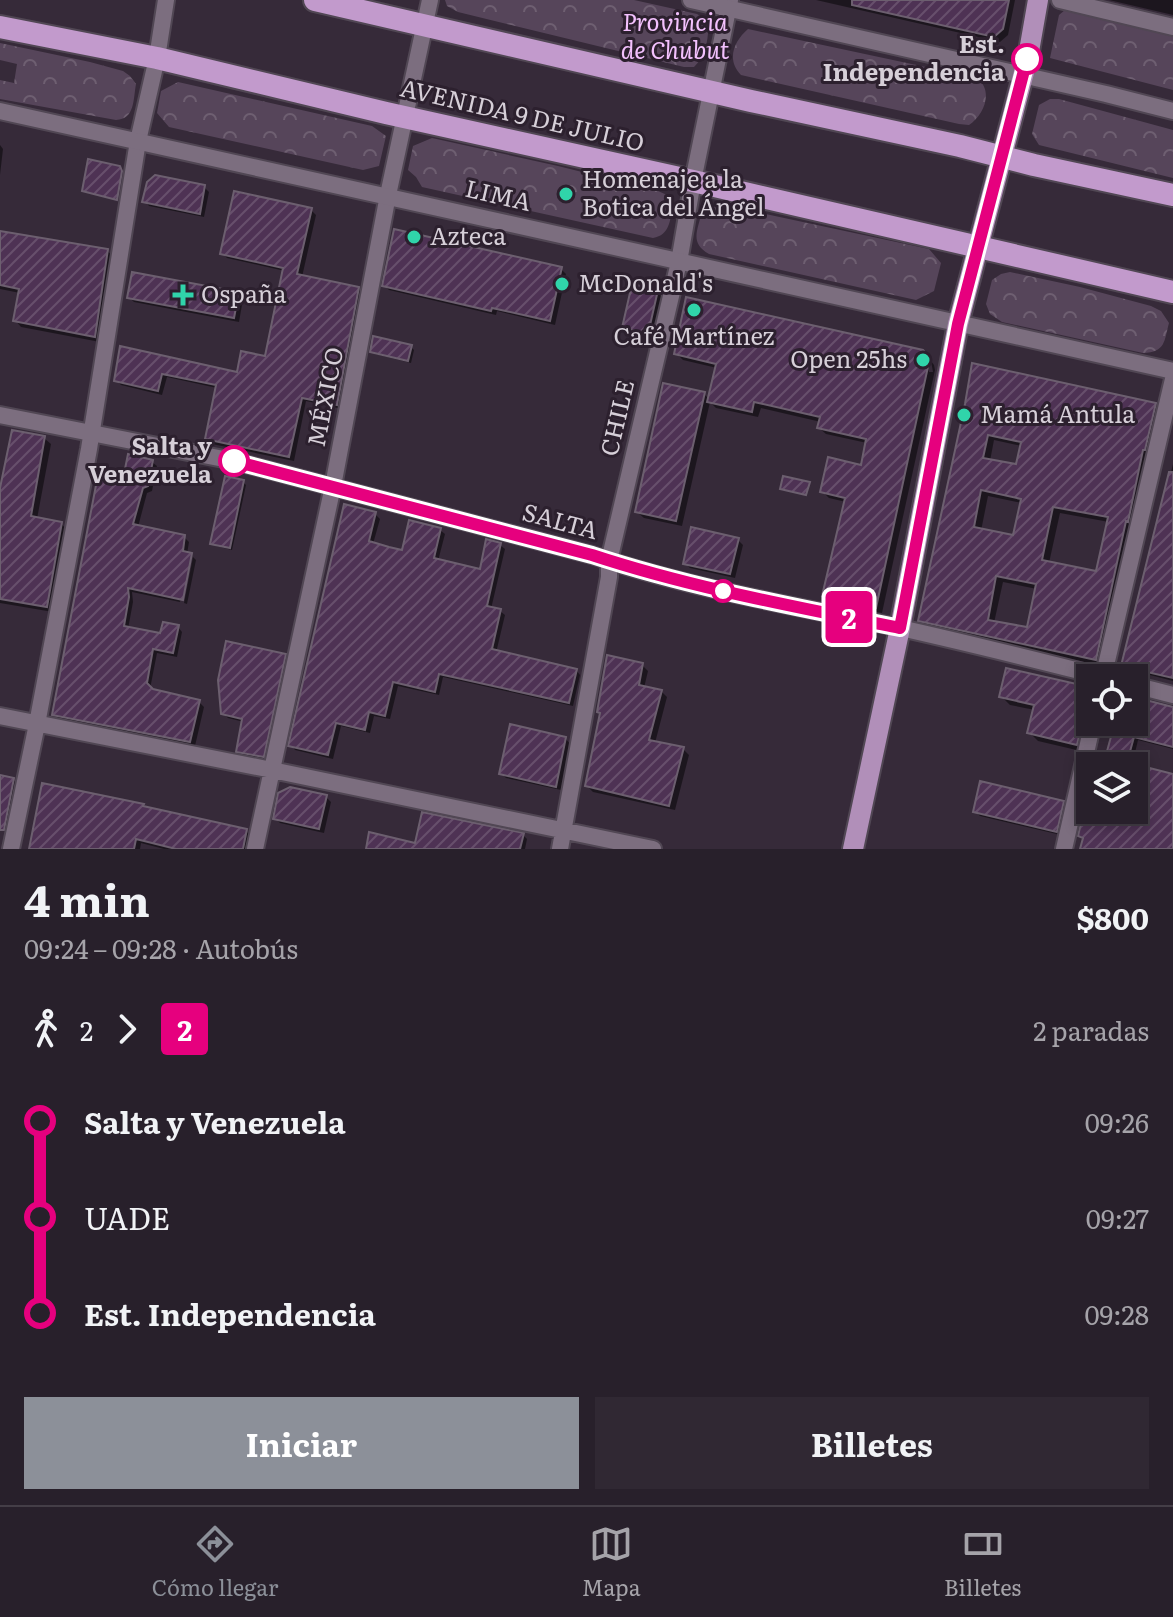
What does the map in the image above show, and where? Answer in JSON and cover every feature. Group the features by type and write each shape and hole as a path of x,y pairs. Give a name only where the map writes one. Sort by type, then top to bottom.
{"highway":[{"path":"315,0 1173,195"},
{"name":"AVENIDA 9 DE JULIO","path":"0,27 157,58 1173,292"}],"main road":[{"path":"853,849 900,628 958,324 1023,75 1038,0"}],"street":[{"path":"11,849 92,432 138,141 157,58 166,0"},
{"name":"MÉXICO","path":"255,849 333,486 388,195 430,0"},
{"path":"691,0 729,4 1173,111"},
{"path":"1060,0 1173,27"},
{"name":"CHILE","path":"560,849 609,577 609,561 679,262 729,4"},
{"name":"LIMA","path":"0,111 1173,371"},
{"path":"1108,664 1173,379"},
{"name":"SALTA","path":"0,415 234,461 723,591 900,628 1076,671"},
{"path":"1148,689 1173,695"},
{"path":"0,716 653,849"},
{"path":"1064,849 1090,736"}],"green space":[{"name":"Provincia de Chubut","path":"445,0 634,0 697,14 708,21 707,40 704,52 694,67 684,67 458,12 447,6"},
{"path":"1065,10 1173,36 1173,90 1050,58 1059,15"},
{"path":"748,29 977,78 985,89 985,103 974,121 969,125 959,124 741,75 733,57 739,39"},
{"path":"0,43 123,71 136,84 130,112 116,120 0,99 0,80 14,83 17,64 0,60"},
{"path":"178,82 372,126 386,136 379,166 363,170 169,127 157,113 161,91"},
{"path":"1050,99 1173,130 1173,178 1039,145 1032,134 1039,105"},
{"path":"432,138 658,191 667,195 673,205 668,226 663,234 653,238 422,187 408,170 413,146"},
{"path":"719,204 929,249 941,263 934,291 916,300 709,254 697,241 697,230 702,211"},
{"path":"1010,272 1151,306 1161,311 1169,323 1165,340 1160,348 1143,353 1002,322 990,314 986,304 992,280"}],"building":[{"path":"852,0 1009,0 1003,29 994,37 852,5"},
{"path":"88,159 120,166 122,171 117,200 82,191"},
{"path":"155,175 205,185 200,214 142,202 147,182"},
{"path":"234,191 312,208 297,274 359,287 337,405 302,398 289,457 205,439 216,385 162,374 158,391 114,381 120,346 237,372 241,351 265,356 283,268 220,254"},
{"path":"394,229 562,267 550,321 382,286"},
{"path":"0,231 108,249 95,337 13,321 19,289 0,285"},
{"name":"Ospaña","path":"132,272 239,292 234,318 127,298"},
{"path":"632,284 658,290 648,334 622,328"},
{"path":"686,297 923,350 928,356 876,608 822,596 845,498 820,492 828,457 861,465 866,439 817,428 820,417 754,402 752,412 707,402 716,364 674,354"},
{"path":"373,336 412,345 408,361 370,352"},
{"path":"972,363 1156,403 1096,660 918,621","holes":["988,435 1021,442 1016,464 983,458","981,490 1021,499 1013,535 974,527","1053,507 1108,517 1096,571 1042,560","996,576 1036,584 1027,627 988,620"]},
{"path":"663,383 705,392 676,521 635,512"},
{"path":"12,430 45,436 31,516 62,522 47,607 0,599 0,488"},
{"path":"128,454 153,460 148,486 143,488 133,524 185,535 183,551 192,553 183,600 128,588 124,626 160,633 163,622 179,625 173,653 153,649 147,683 153,689 200,700 190,742 52,715 97,480 122,484"},
{"path":"1169,472 1173,472 1173,678 1148,672 1148,664 1121,664"},
{"path":"225,476 244,480 230,548 210,544"},
{"path":"783,476 810,482 806,495 780,489"},
{"path":"344,504 376,512 369,541 389,547 402,550 409,520 441,528 434,558 480,569 486,539 501,543 487,606 501,609 492,649 577,669 569,703 439,674 435,692 393,682 385,716 369,712 365,730 336,723 328,755 288,746"},
{"path":"691,527 739,538 730,574 683,564"},
{"path":"226,641 286,654 264,757 236,752 242,719 221,714 218,680"},
{"path":"607,655 643,663 639,685 662,690 649,740 684,747 669,806 585,786 600,713 597,712"},
{"path":"1006,668 1076,684 1077,745 1027,733 1034,705 999,697"},
{"path":"1148,701 1173,707 1173,747 1134,737 1130,752 1107,752 1111,736 1148,736"},
{"path":"510,724 566,737 556,787 499,774"},
{"path":"1148,768 1173,774 1173,849 1080,849 1083,838 1078,836 1081,824 1148,824"},
{"path":"0,775 14,778 4,830 0,830"},
{"path":"980,781 1064,801 1057,832 973,812"},
{"path":"42,783 247,829 243,849 176,849 136,839 134,849 29,849"},
{"path":"290,787 327,795 319,829 273,819 278,793"},
{"path":"422,812 524,833 520,849 366,849 369,832 415,843"}],"bus line":[{"name":"2","path":"234,461 592,555 623,566 723,591 900,628 958,324 1027,59"}],"place":[{"name":"Est. Independencia","path":"1027,59"},
{"name":"Homenaje a la Botica del Ángel","path":"566,194"},
{"name":"Azteca","path":"414,237"},
{"name":"McDonald's","path":"562,284"},
{"name":"Ospaña","path":"183,295"},
{"name":"Café Martínez","path":"694,310"},
{"name":"Open 25hs","path":"923,360"},
{"name":"Mamá Antula","path":"964,415"},
{"name":"Salta y Venezuela","path":"234,461"}]}
